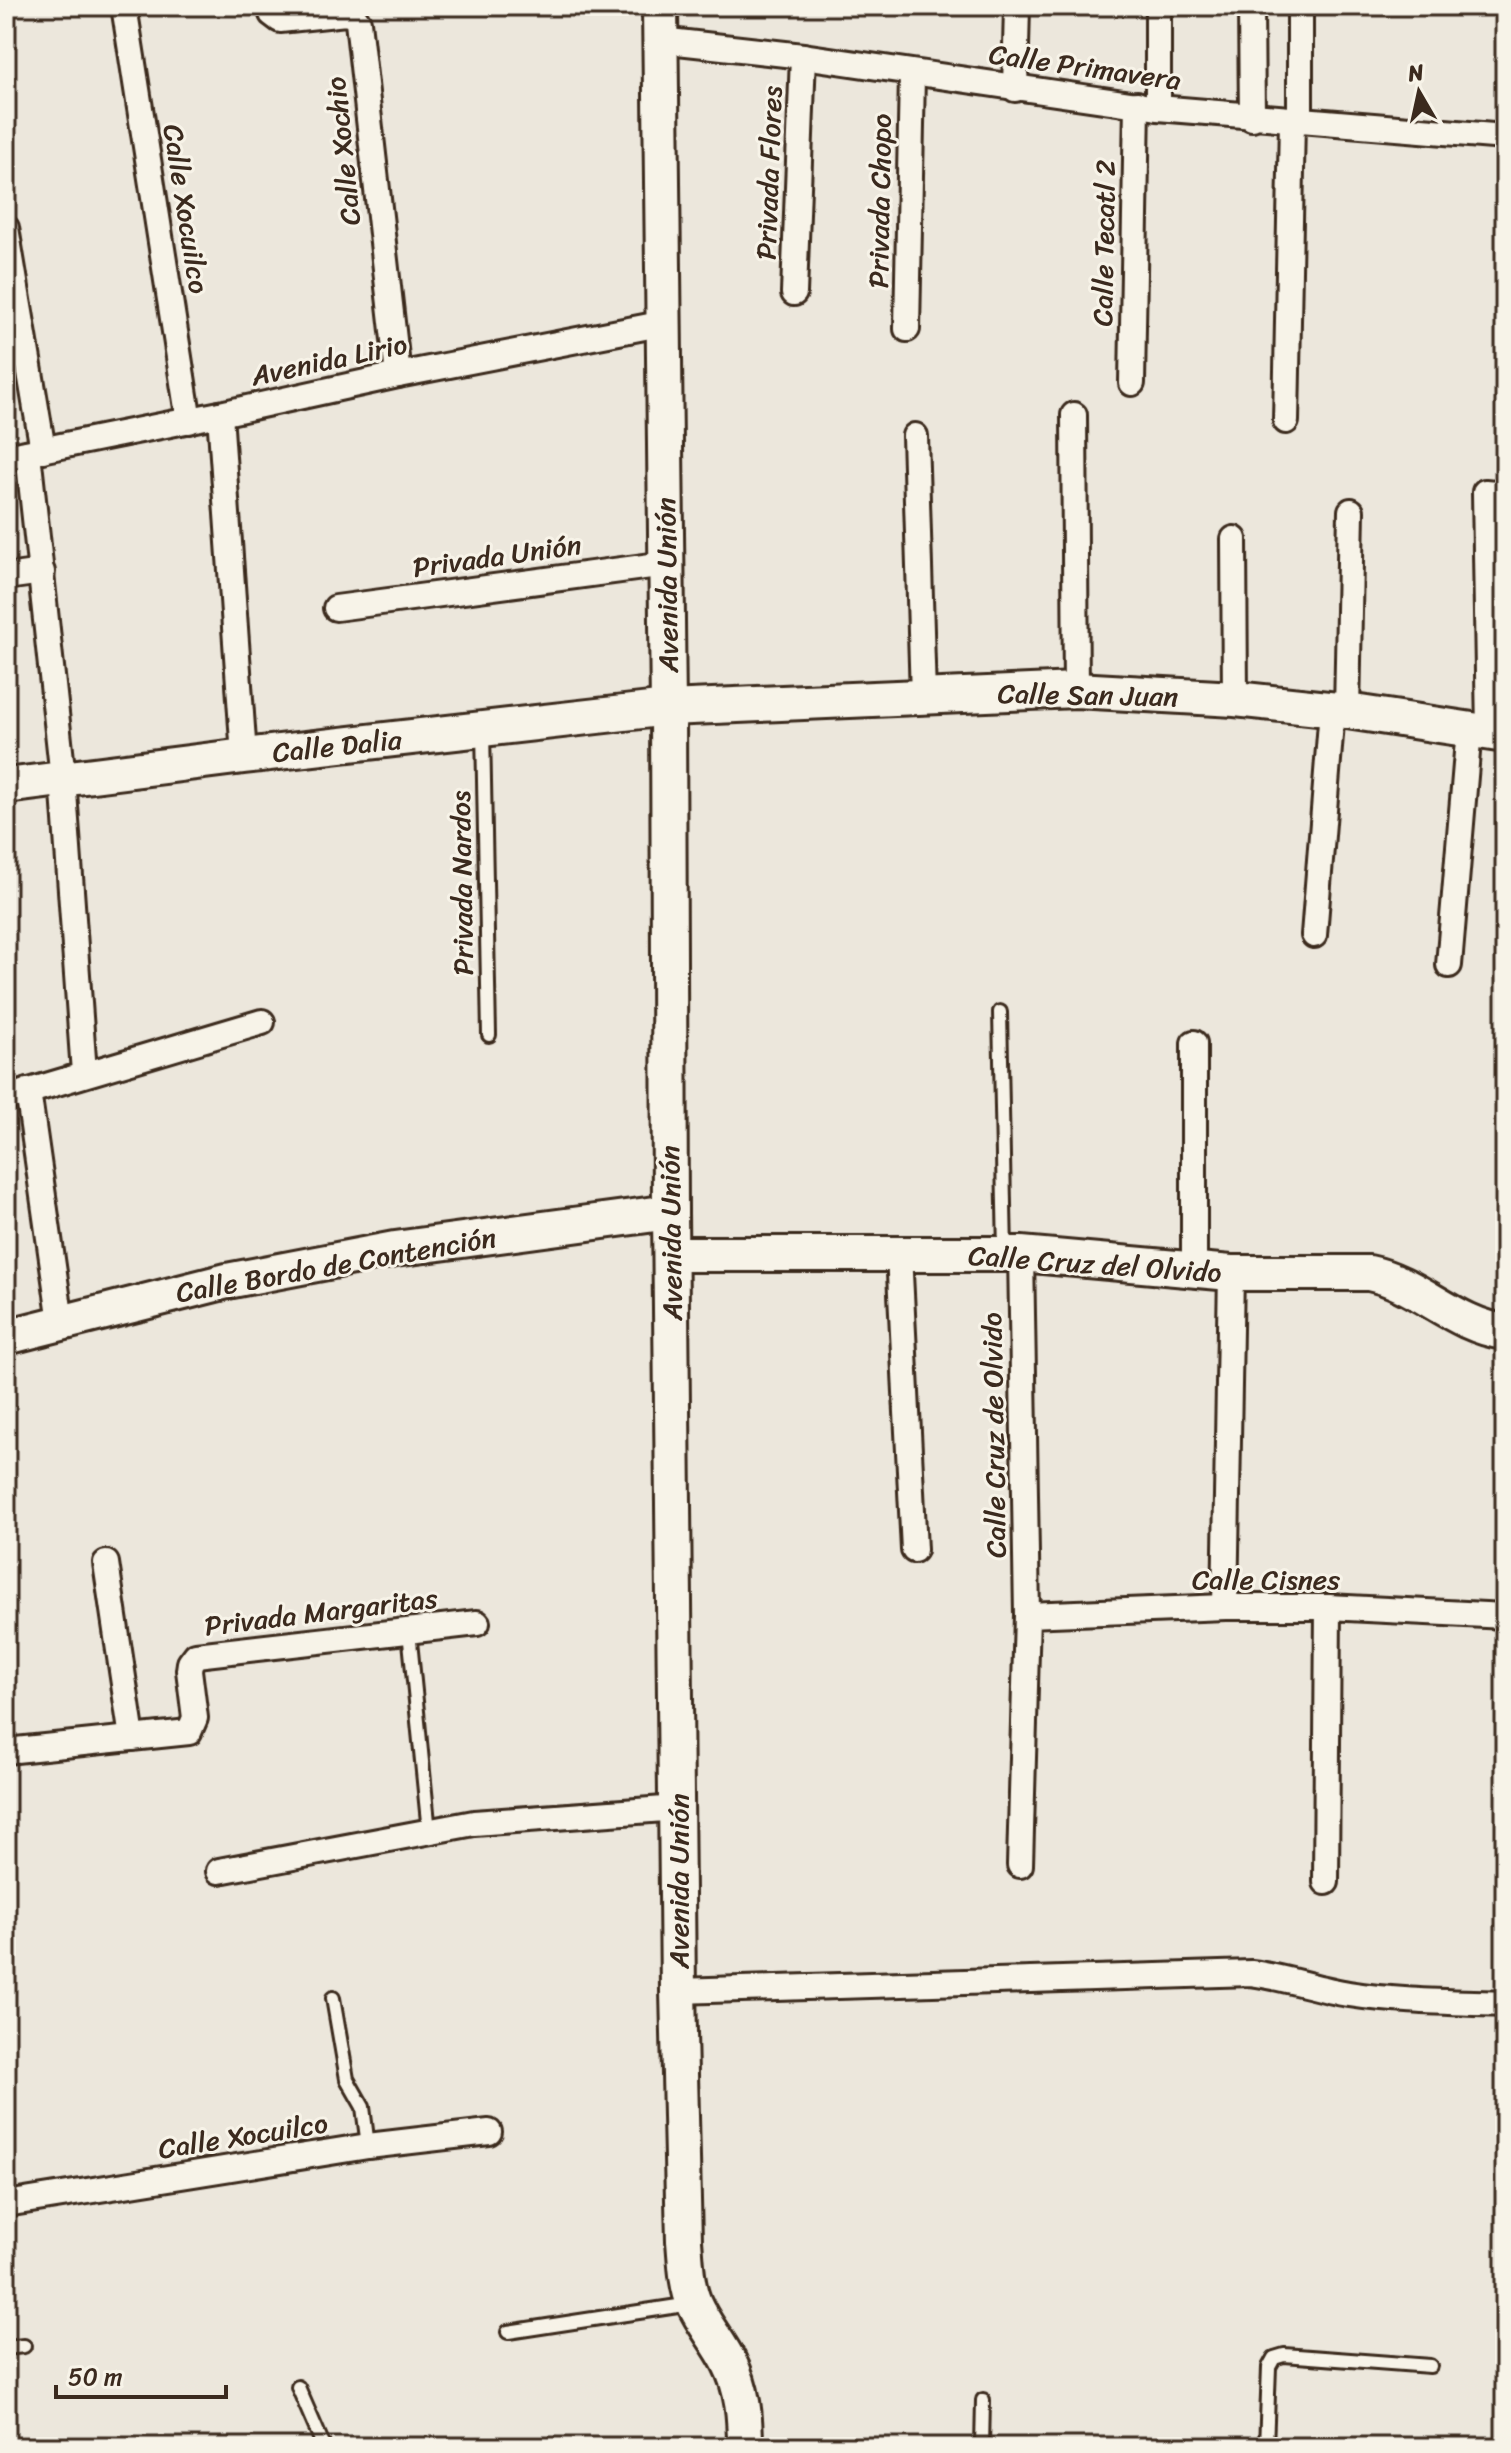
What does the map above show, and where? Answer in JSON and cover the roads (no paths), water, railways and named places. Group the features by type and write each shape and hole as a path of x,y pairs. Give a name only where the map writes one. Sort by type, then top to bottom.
{"street":[{"name":"Calle Xocuilco","path":"124,6 189,421"},
{"name":"Calle Xochio","path":"270,6 275,18 280,20 346,13 358,22 398,375"},
{"name":"Avenida Unión","path":"660,6 678,1991 684,2241 687,2280 694,2303 729,2362 744,2402 745,2447"},
{"path":"1015,89 1017,6"},
{"name":"Calle Tecatl 2","path":"1132,383 1148,106 1158,6"},
{"path":"1251,6 1252,118"},
{"path":"1286,421 1300,6"},
{"name":"Calle Primavera","path":"660,40 803,56 1015,89 1252,118 1505,137"},
{"name":"Privada Flores","path":"794,293 803,56"},
{"name":"Privada Chopo","path":"907,329 912,74"},
{"path":"6,228 26,453 42,572 63,778 84,1073"},
{"name":"Avenida Lirio","path":"26,453 665,323"},
{"path":"220,414 244,756"},
{"path":"1074,415 1076,690"},
{"path":"915,436 923,696"},
{"path":"1449,965 1487,732 1485,492 1505,494"},
{"path":"1314,935 1339,710 1351,511"},
{"path":"1234,539 1235,699"},
{"name":"Privada Unión","path":"336,608 666,564"},
{"path":"6,577 42,572"},
{"name":"Calle San Juan","path":"668,708 1076,690 1235,699 1339,710 1487,732"},
{"name":"Calle Dalia","path":"6,786 668,708"},
{"path":"61,1322 17,1094 262,1022"},
{"path":"1194,1043 1194,1271"},
{"name":"Calle Bordo de Contención","path":"6,1337 227,1281 395,1249 670,1212"},
{"name":"Calle Cruz del Olvido","path":"671,1254 1013,1255 1231,1273 1369,1273 1386,1276 1471,1325 1505,1332"},
{"path":"899,1254 914,1550"},
{"name":"Calle Cruz de Olvido","path":"1013,1255 1027,1615 1020,1865"},
{"path":"1225,1607 1231,1273"},
{"path":"106,1563 132,1738"},
{"name":"Calle Cisnes","path":"1027,1615 1225,1607 1328,1607 1505,1616"},
{"path":"1326,1882 1328,1607"},
{"name":"Privada Margaritas","path":"6,1751 184,1733 193,1728 195,1718 189,1670 196,1655 477,1623"},
{"path":"219,1871 474,1823 678,1808"},
{"path":"678,1991 1251,1973 1276,1976 1345,1994 1386,1999 1505,2004"},
{"name":"Calle Xocuilco","path":"6,2204 368,2146 489,2132"}],"lane":[{"name":"Privada Nardos","path":"483,730 489,1035"},
{"path":"1000,1012 1013,1255"},
{"path":"409,1631 429,1832"},
{"path":"333,1998 347,2079 363,2107 368,2146"},
{"path":"508,2332 694,2303"},
{"path":"6,2348 24,2346"},
{"path":"1266,2447 1269,2367 1279,2356 1430,2366"},
{"path":"298,2387 324,2447"},
{"path":"982,2447 983,2400"}]}
